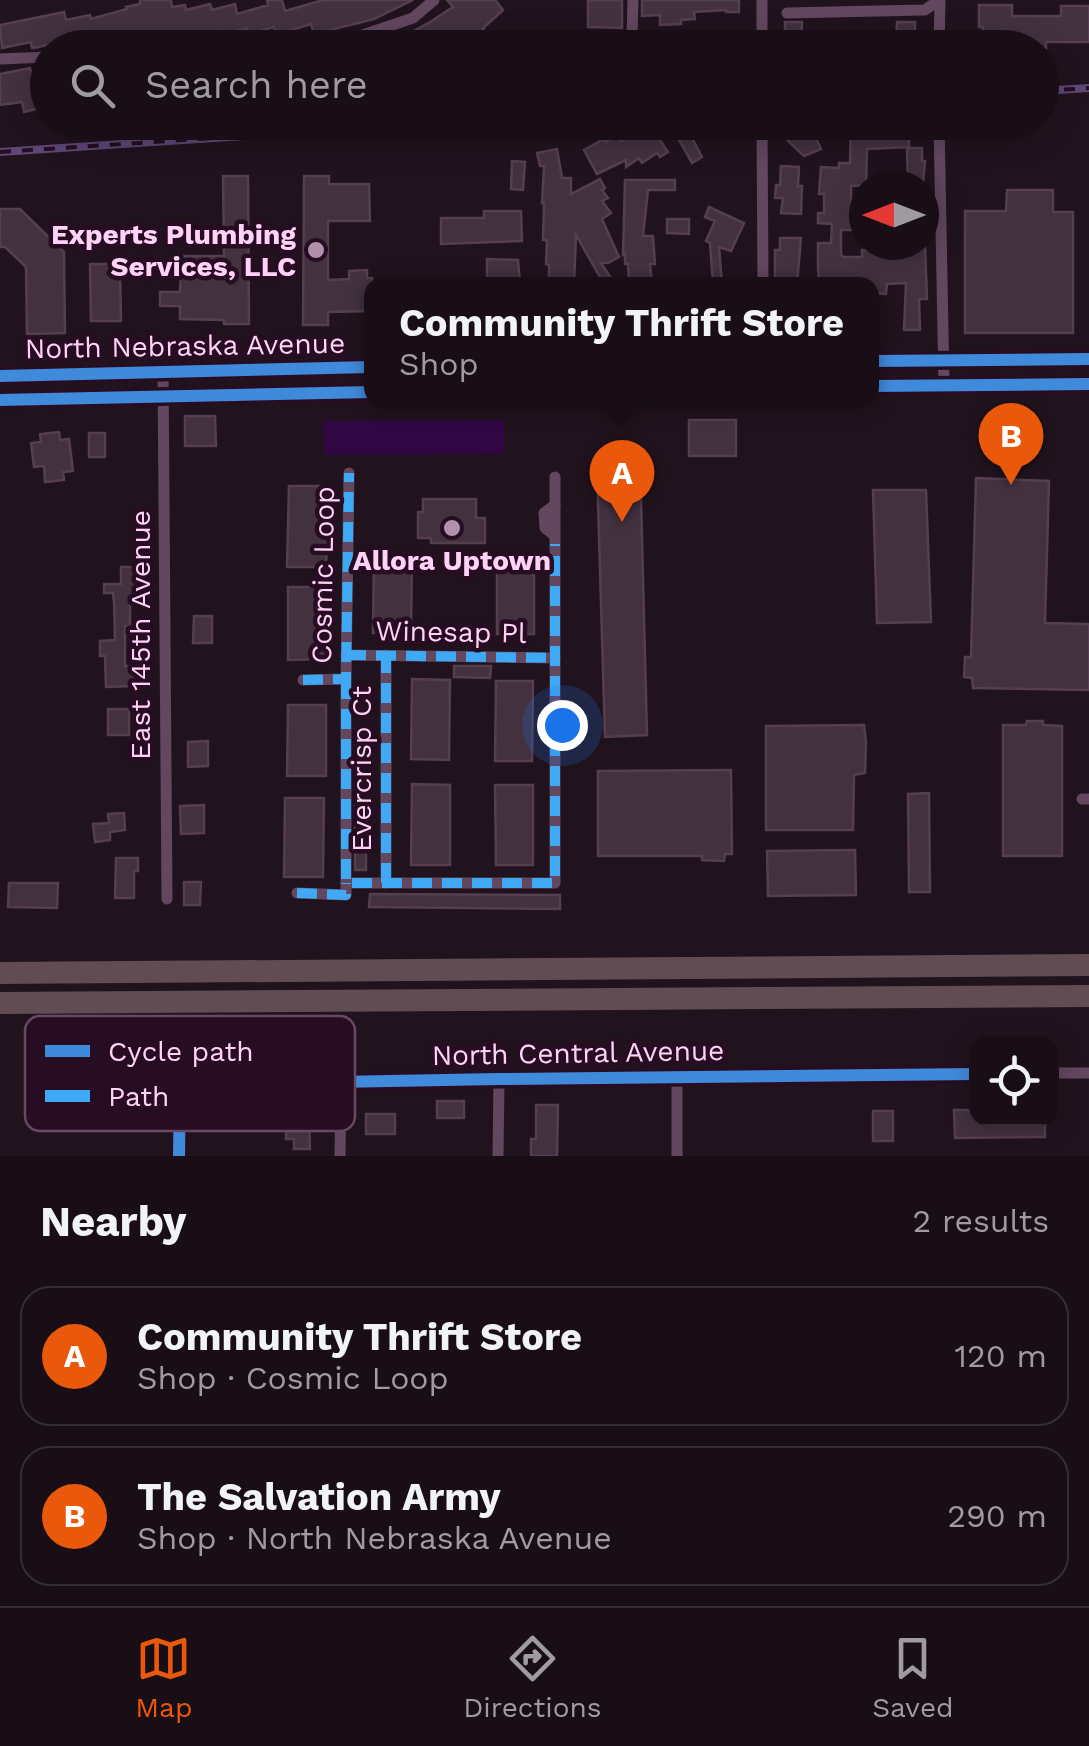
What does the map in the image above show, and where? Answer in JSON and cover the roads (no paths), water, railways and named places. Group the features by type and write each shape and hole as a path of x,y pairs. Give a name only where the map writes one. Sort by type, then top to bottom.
{"highway":[{"path":"0,973 1089,965"},
{"path":"0,1003 1089,996"}],"main road":[{"path":"879,361 1089,359"},
{"path":"966,360 966,385"},
{"name":"North Nebraska Avenue","path":"0,376 364,367"},
{"path":"879,386 1089,384"},
{"name":"North Nebraska Avenue","path":"0,400 364,392"}],"street":[{"path":"378,30 413,18 434,0"},
{"path":"632,30 633,0"},
{"path":"762,0 762,30"},
{"path":"788,13 920,5 925,10 939,0"},
{"path":"939,0 939,30"},
{"path":"0,59 30,58"},
{"path":"762,140 763,277"},
{"path":"938,140 944,385"},
{"name":"East 145th Avenue","path":"163,372 167,899"},
{"name":"Cosmic Loop","path":"346,883 349,472"},
{"path":"297,893 346,895 346,883 554,882 555,536 544,528 544,513 555,505 554,477"},
{"name":"Winesap Pl","path":"346,655 555,658"},
{"name":"Evercrisp Ct","path":"386,656 386,883"},
{"name":"Cosmic Loop","path":"303,680 346,678"},
{"path":"1059,1073 1089,1073"},
{"name":"North Central Avenue","path":"355,1082 969,1074"},
{"path":"677,1156 678,1077"},
{"path":"498,1156 499,1078"},
{"name":"North Central Avenue","path":"179,1131 179,1156"},
{"path":"340,1131 340,1156"}],"railway":[{"path":"1059,90 1089,88"},
{"path":"0,152 184,140"}],"place":[{"name":"Experts Plumbing Services, LLC","path":"316,250"},
{"name":"The Salvation Army","path":"1011,485"},
{"name":"Community Thrift Store","path":"622,522"},
{"name":"Allora Uptown","path":"452,528"}]}
